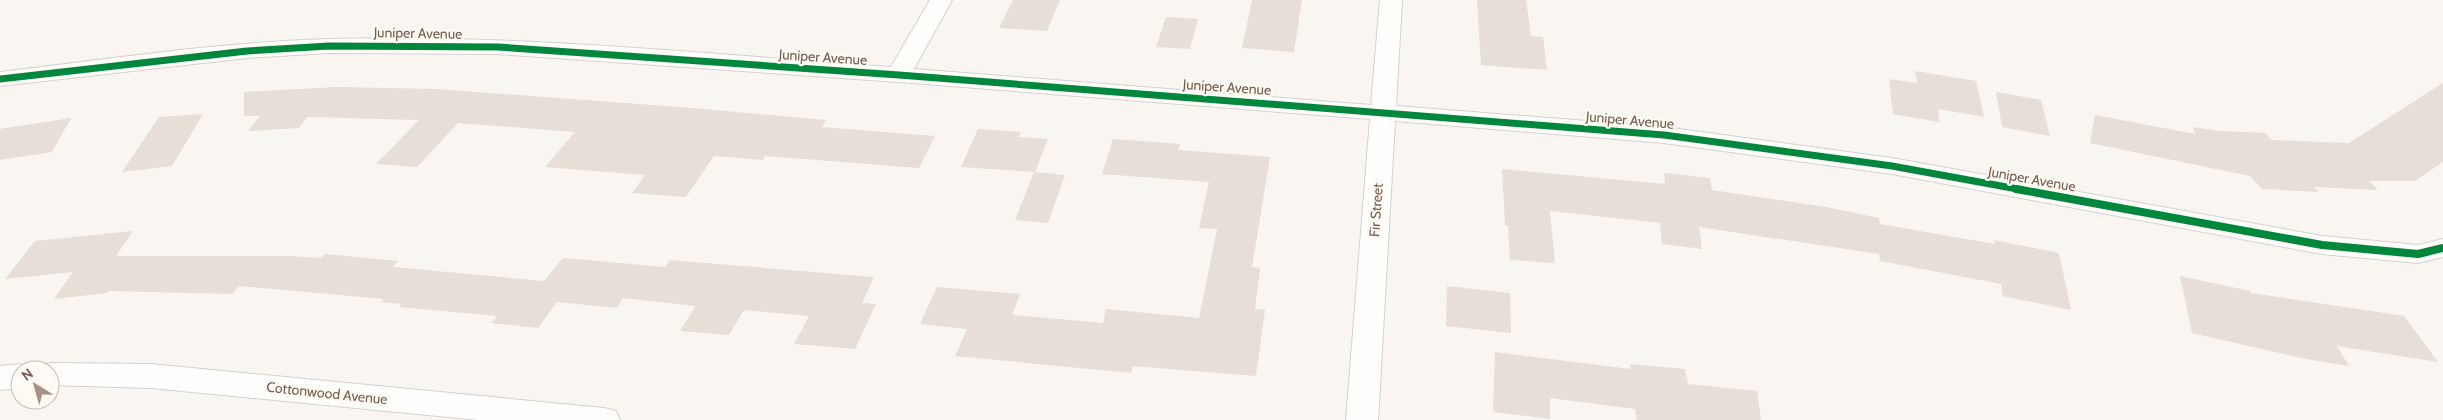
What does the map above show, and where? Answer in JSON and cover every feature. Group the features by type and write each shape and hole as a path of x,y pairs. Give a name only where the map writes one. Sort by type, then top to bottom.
{"street":[{"path":"898,74 941,0"},
{"name":"Fir Street","path":"1362,420 1391,0"},
{"name":"Juniper Avenue","path":"0,79 247,51 329,46 403,45 498,47 898,74 1664,135 1892,166 2322,245 2418,254 2443,248"},
{"name":"Cottonwood Avenue","path":"60,374 151,376 604,420"}],"building":[{"path":"1013,0 1060,0 1047,31 999,28"},
{"path":"1252,0 1302,0 1294,52 1242,48"},
{"path":"1477,0 1526,0 1531,36 1543,37 1547,70 1481,65"},
{"path":"1166,17 1198,19 1190,49 1156,47"},
{"path":"1915,71 1976,81 1984,117 1938,109 1939,122 1893,114 1889,79 1917,83"},
{"path":"2443,83 2443,162 2415,181 2369,181 2378,190 2314,187 2319,192 2262,189 2250,176 2090,143 2095,115 2195,134 2193,127 2219,131 2265,133 2272,140 2349,143"},
{"path":"336,87 436,89 692,108 826,120 822,127 935,136 919,168 765,156 763,160 714,156 686,197 632,193 645,175 545,167 575,132 458,123 417,167 376,164 419,120 307,117 299,128 248,131 260,116 244,116 244,92"},
{"path":"1996,92 2041,100 2050,136 2002,127"},
{"path":"203,114 172,166 122,172 159,117"},
{"path":"71,118 52,152 0,160 0,129"},
{"path":"978,129 1021,132 1019,137 1048,139 1035,172 961,167"},
{"path":"1113,139 1180,144 1178,150 1270,157 1252,267 1260,268 1255,309 1265,310 1256,376 1133,366 1131,373 955,356 967,329 920,324 937,287 1020,294 1012,315 1103,323 1106,309 1199,318 1217,229 1199,228 1209,182 1102,174"},
{"path":"1502,169 1665,184 1664,173 1710,178 1712,190 1826,207 1879,218 1880,224 1995,244 1994,240 2059,253 2071,310 2003,296 2001,284 1880,261 1879,254 1699,227 1702,249 1662,244 1660,223 1550,211 1555,263 1510,260 1508,226 1505,225"},
{"path":"1034,172 1065,175 1048,223 1015,220"},
{"path":"133,231 116,256 291,256 321,258 325,254 398,261 393,267 544,281 563,258 665,267 670,260 874,277 862,303 876,304 855,349 794,344 809,316 744,310 729,335 680,331 696,306 623,298 617,308 557,302 538,328 491,323 497,316 399,307 401,304 381,302 384,299 239,286 232,294 108,291 107,293 54,299 73,272 5,279 35,241"},
{"path":"2180,276 2250,291 2251,293 2404,316 2438,362 2337,346 2349,366 2306,359 2192,333"},
{"path":"1447,286 1510,293 1511,333 1446,326"},
{"path":"1495,352 1631,369 1630,364 1685,369 1688,384 1757,391 1761,420 1637,420 1635,409 1550,398 1550,419 1493,412"}],"cycle path":[{"path":"0,79 247,51 329,46 498,47 899,75 1664,135 1892,166 2322,245 2418,254 2443,248"}]}
